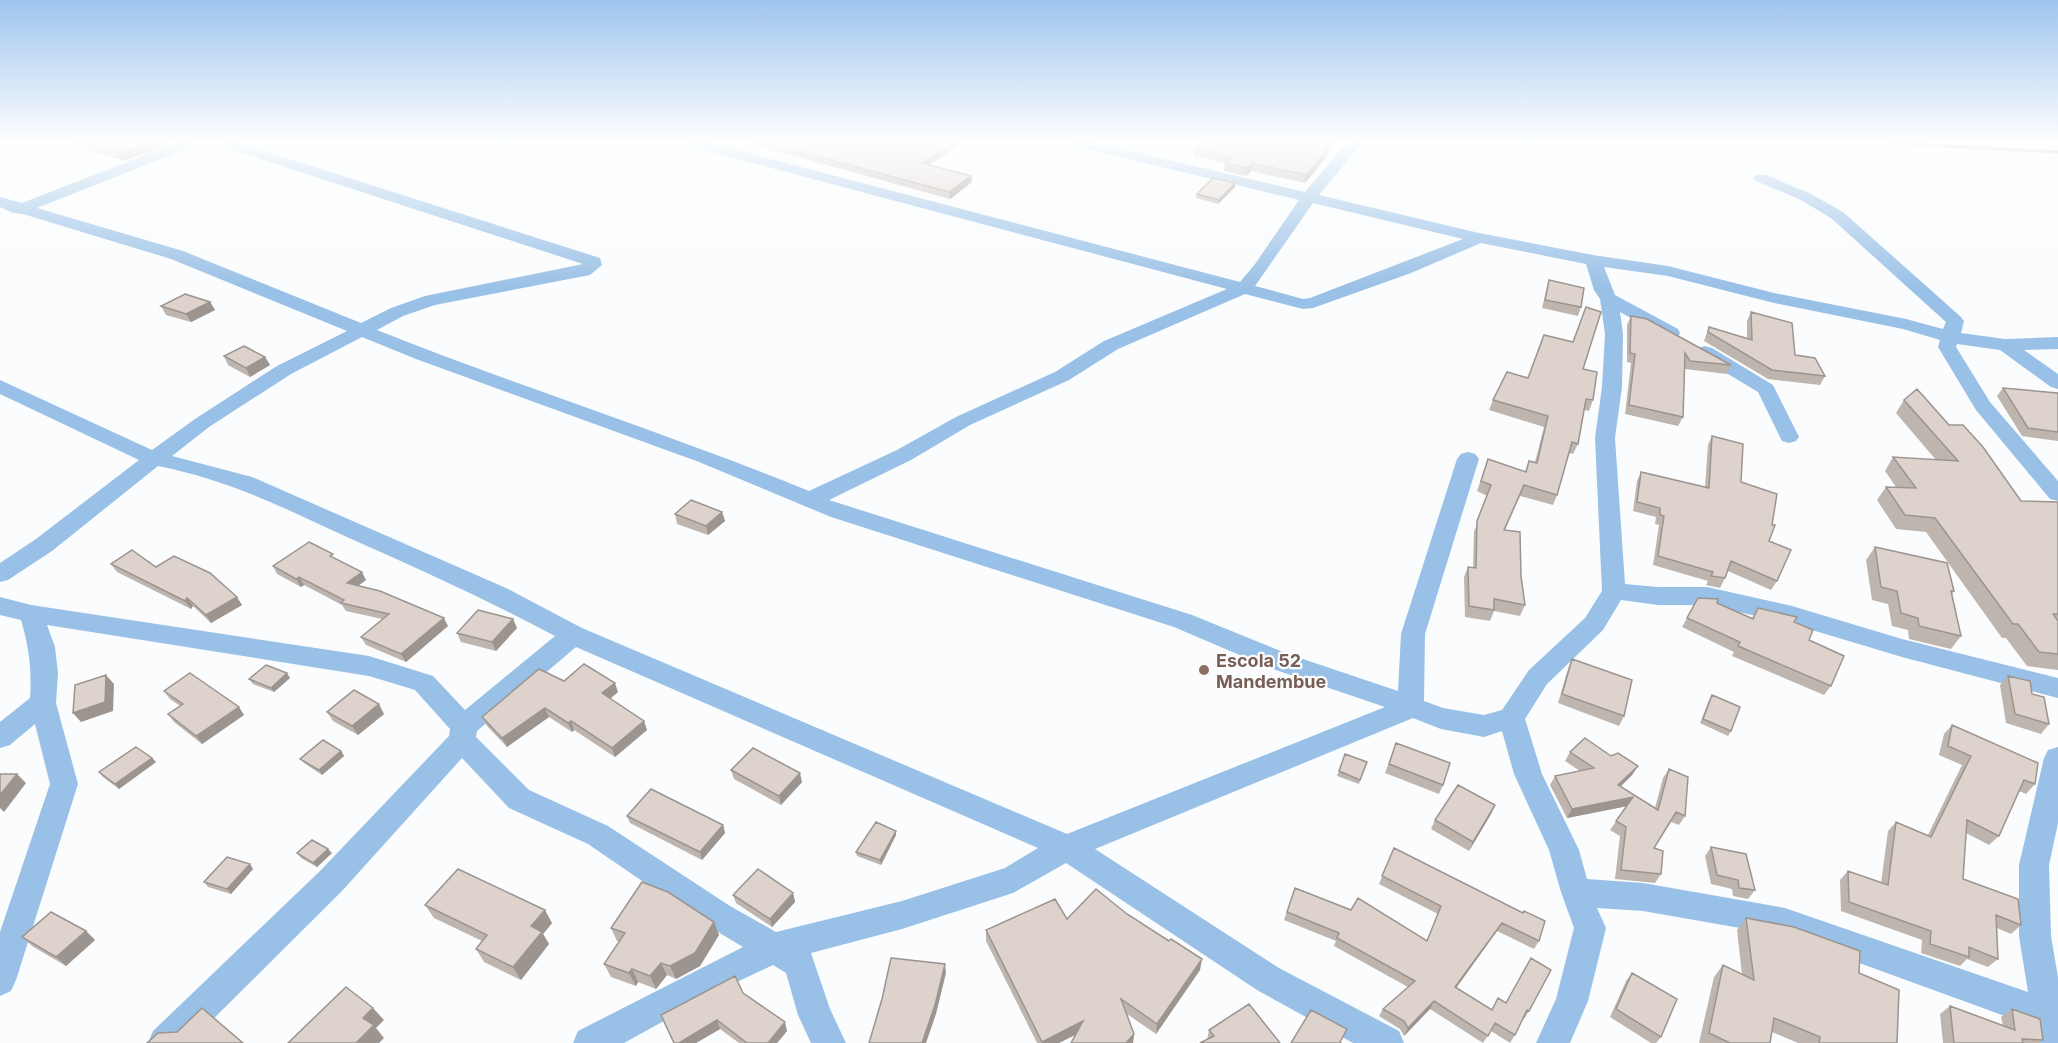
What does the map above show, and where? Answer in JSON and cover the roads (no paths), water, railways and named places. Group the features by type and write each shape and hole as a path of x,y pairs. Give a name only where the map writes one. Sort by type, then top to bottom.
{"street":[{"path":"10,206 50,192"},
{"path":"0,574 44,545 202,423 284,370 362,329 397,312 431,300 584,271 595,263 375,192"},
{"path":"874,192 1303,304 1313,303 1405,269 1479,238"},
{"path":"1290,192 1479,238 1593,261 1668,272 1774,298 1906,324 1952,337 2005,345 2058,343"},
{"path":"810,500 904,455 963,421 1062,376 1111,345 1244,288 1261,268 1313,192"},
{"path":"1794,192 1837,215 1955,321 1952,337 1947,347 1961,376 2024,456 2058,494"},
{"path":"10,206 177,255 458,368 706,457 839,512 1183,621 1279,661 1366,689 1441,718 1484,726 1511,718 1538,677 1594,624 1614,591 1605,438 1612,387 1614,334 1610,299"},
{"path":"1593,261 1603,290 1610,299 1733,367 1766,389 1789,437"},
{"path":"2005,345 2058,383"},
{"path":"0,386 48,411 154,459 195,467 244,482 497,594 573,635 1067,848 1268,979 1387,1043"},
{"path":"1411,708 1413,634 1468,459"},
{"path":"1614,591 1658,596 1707,596 1792,615 1902,648 2058,688"},
{"path":"0,606 31,614 369,666 424,683 519,799 598,835 719,916 776,947 799,963 814,1015 829,1043"},
{"path":"0,980 64,784 43,703 45,673 42,646 31,614"},
{"path":"165,1043 331,881 463,733 573,635"},
{"path":"0,737 43,703"},
{"path":"590,1043 709,979 776,947 902,915 1013,879 1067,848 1411,708"},
{"path":"1511,718 1528,774 1564,850 1576,892 1590,928 1572,1001 1553,1043"},
{"path":"2052,1029 2034,936 2034,864 2058,758"},
{"path":"1576,892 1643,897 1785,922 2052,1029"}],"place":[{"name":"Escola 52 Mandembue","path":"1204,670"}]}
